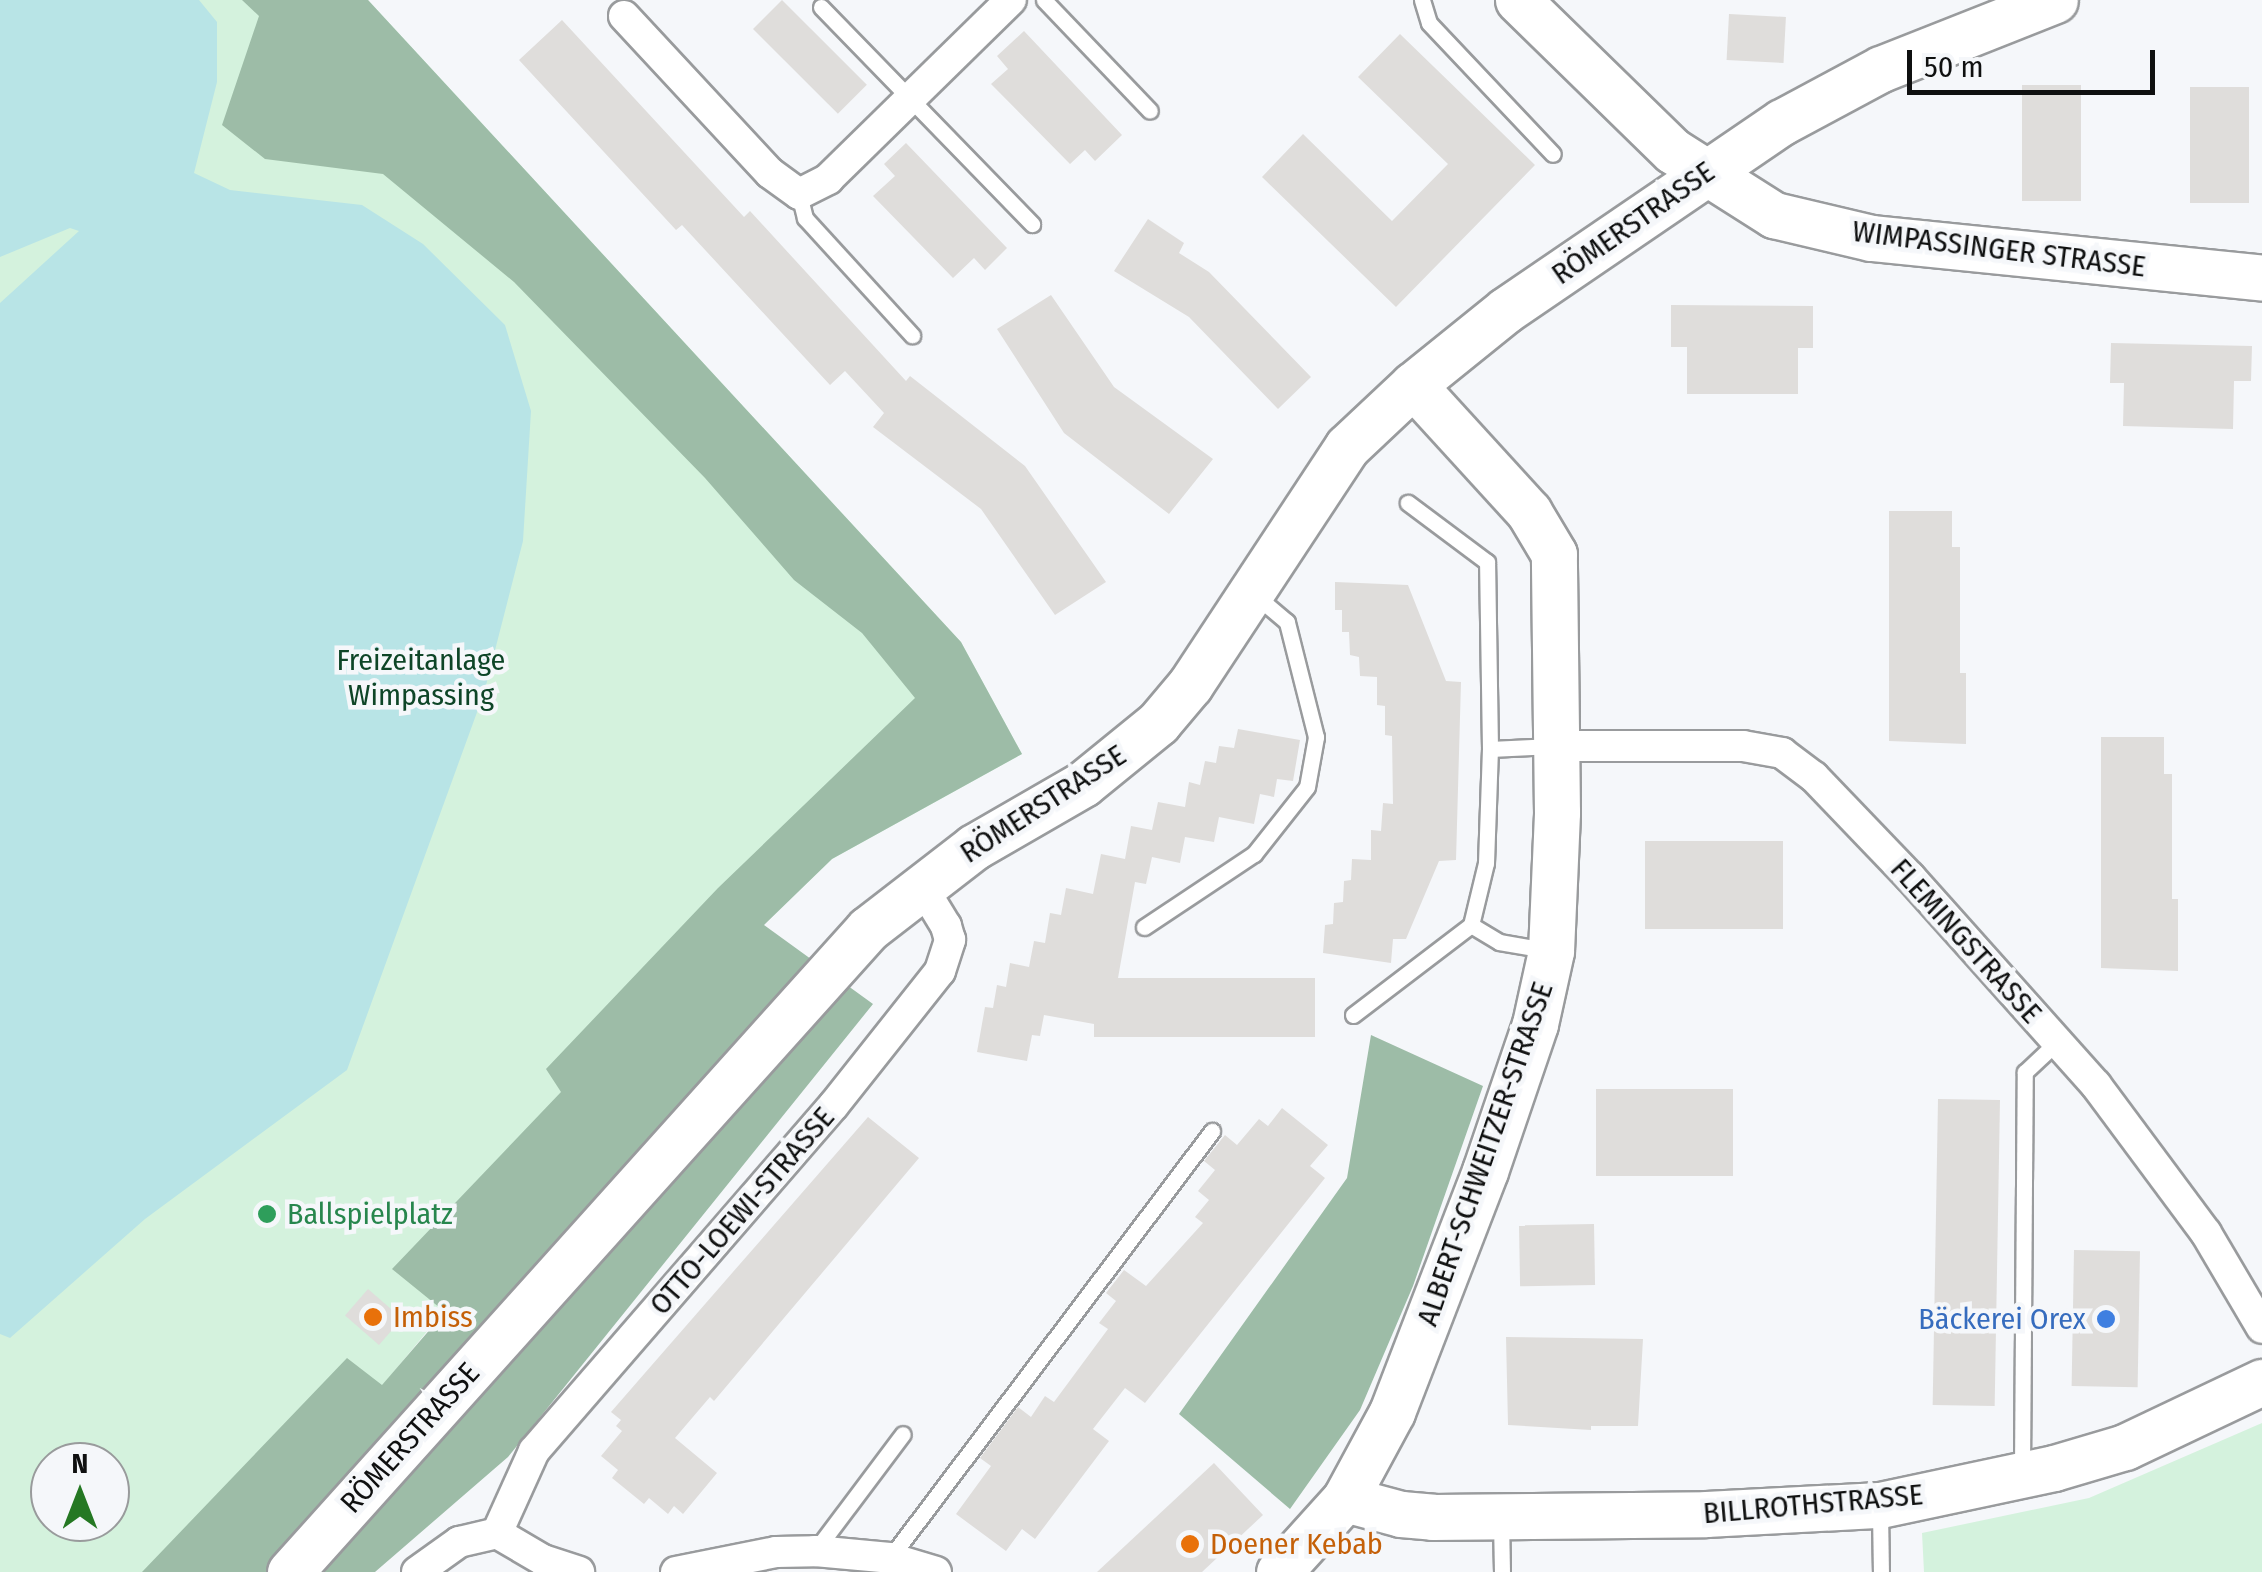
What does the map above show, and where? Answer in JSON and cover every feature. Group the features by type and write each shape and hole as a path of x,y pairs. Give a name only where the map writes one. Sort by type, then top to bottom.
{"street":[{"path":"624,16 770,173 799,194 828,179 1012,0"},
{"name":"WIMPASSINGER STRASSE","path":"1518,0 1588,73 1702,173 1774,215 1871,238 2262,278"},
{"name":"RÖMERSTRASSE","path":"290,1572 868,928 921,885 1122,756 1190,685 1348,447 1413,385 1506,310 1702,173 1880,68 2055,0"},
{"name":"ALBERT-SCHWEITZER-STRASSE","path":"1279,1572 1345,1499 1392,1412 1437,1299 1535,1024 1551,950 1556,746 1554,554 1530,512 1413,385"},
{"name":"FLEMINGSTRASSE","path":"1556,746 1744,746 1782,753 1814,778 1910,878 2096,1085 2206,1233 2262,1328"},
{"name":"OTTO-LOEWI-STRASSE","path":"497,1532 534,1451 834,1106 940,972 950,940 921,885"},
{"name":"BILLROTHSTRASSE","path":"1345,1499 1401,1514 1501,1516 1706,1514 1880,1504 2126,1447 2262,1382"},
{"path":"417,1572 460,1542 497,1532 543,1560 579,1572"},
{"path":"682,1572 776,1552 816,1551 890,1558 936,1572"}],"lane":[{"path":"1044,0 1150,111"},
{"path":"1422,0 1429,23 1553,154"},
{"path":"820,7 1032,224"},
{"path":"799,194 806,218 912,335"},
{"path":"1353,1015 1471,925 1486,863 1490,749 1487,562 1408,503"},
{"path":"1144,927 1254,854 1307,787 1316,737 1287,622 1251,592"},
{"path":"1490,749 1556,746"},
{"path":"1471,925 1498,942 1551,950"},
{"path":"2022,1474 2026,1072 2058,1042"},
{"path":"890,1558 1212,1132"},
{"path":"816,1551 903,1434"},
{"path":"1880,1504 1881,1572"},
{"path":"1501,1516 1502,1572"}],"green space":[{"name":"Freizeitanlage Wimpassing","path":"0,0 368,0 961,642 1022,754 832,859 763,925 382,1386 199,1572 0,1572"},
{"path":"242,0 368,0 961,642 1022,754 832,859 764,925 873,1004 508,1457 375,1572 142,1572 347,1358 382,1385 445,1312 392,1269 561,1092 546,1069 718,888 915,698 862,633 794,580 705,478 514,282 383,174 265,159 222,125 259,16"},
{"path":"1371,1035 1483,1086 1413,1286 1360,1410 1290,1509 1179,1414 1347,1178"},
{"path":"2262,1423 2262,1572 1924,1572 1922,1533 2089,1498"}],"water":[{"path":"0,0 199,0 217,22 217,82 194,173 230,190 362,205 423,244 505,325 531,411 523,541 484,693 347,1070 145,1219 10,1338 0,1334 0,303 79,231 70,228 0,257"}],"building":[{"path":"782,0 867,85 838,114 753,29"},
{"path":"1729,14 1786,17 1784,63 1727,60"},
{"path":"562,20 744,217 750,211 906,381 910,376 1025,466 1106,582 1055,615 981,509 873,427 884,413 845,371 830,385 682,225 676,230 519,60"},
{"path":"1024,31 1122,135 1095,161 1085,150 1070,164 991,84 1008,69 997,56"},
{"path":"1400,34 1535,165 1396,307 1262,177 1303,134 1392,221 1448,164 1358,77"},
{"path":"2022,85 2081,85 2081,201 2022,201"},
{"path":"2190,87 2249,87 2249,203 2190,203"},
{"path":"906,143 1007,248 985,270 974,258 953,278 873,196 895,176 884,164"},
{"path":"1148,219 1184,243 1179,253 1209,272 1311,377 1278,409 1189,317 1114,271"},
{"path":"1051,295 1114,387 1213,459 1169,514 1064,433 997,329"},
{"path":"1671,305 1813,306 1813,348 1798,348 1798,394 1687,394 1687,347 1671,347"},
{"path":"2111,343 2252,346 2251,381 2234,381 2233,429 2123,426 2124,383 2110,383"},
{"path":"1889,511 1952,511 1952,547 1960,547 1960,673 1966,673 1966,744 1889,741"},
{"path":"1335,582 1408,585 1446,681 1461,682 1456,860 1439,861 1406,939 1393,939 1391,963 1323,953 1325,925 1333,924 1334,903 1343,902 1344,881 1351,880 1352,859 1371,860 1371,830 1381,831 1383,803 1393,804 1392,736 1385,735 1385,706 1377,705 1377,677 1360,676 1359,657 1350,655 1349,632 1342,632 1342,610 1335,610"},
{"path":"1238,729 1300,740 1293,781 1277,779 1274,797 1260,794 1254,824 1219,817 1214,842 1185,837 1180,863 1152,857 1146,884 1135,882 1118,978 1315,978 1315,1037 1094,1037 1094,1024 1044,1015 1040,1036 1032,1035 1027,1061 977,1052 985,1007 993,1008 997,985 1006,987 1010,963 1029,967 1034,941 1045,943 1050,913 1061,915 1066,888 1093,894 1101,854 1125,859 1131,826 1152,830 1158,802 1185,807 1189,782 1200,785 1205,761 1216,763 1219,746 1234,748"},
{"path":"2101,737 2164,737 2164,774 2172,774 2172,899 2178,899 2178,971 2101,968"},
{"path":"1645,841 1783,841 1783,929 1645,929"},
{"path":"1596,1089 1733,1089 1733,1176 1596,1176"},
{"path":"1938,1099 2000,1100 1995,1406 1933,1405"},
{"path":"1282,1108 1328,1145 1310,1166 1325,1178 1145,1403 1125,1388 1093,1429 1109,1441 1035,1539 1022,1529 1006,1551 956,1514 991,1466 980,1458 1018,1407 1031,1417 1045,1396 1054,1402 1108,1329 1099,1323 1116,1301 1106,1293 1124,1270 1146,1286 1203,1223 1195,1217 1209,1200 1198,1191 1215,1170 1204,1161 1225,1135 1237,1145 1259,1119 1268,1126"},
{"path":"868,1117 919,1158 714,1401 710,1397 675,1438 717,1473 683,1514 674,1506 668,1514 649,1498 644,1504 612,1478 618,1470 601,1456 622,1431 616,1426 621,1420 611,1412"},
{"path":"1594,1224 1595,1285 1520,1286 1519,1225"},
{"name":"Bäckerei Orex","path":"2074,1250 2140,1251 2138,1387 2072,1386"},
{"name":"Imbiss","path":"368,1289 402,1319 379,1345 345,1315"},
{"path":"1506,1337 1643,1339 1638,1426 1591,1426 1591,1430 1508,1425"},
{"path":"1214,1463 1263,1515 1202,1572 1097,1572"}],"place":[{"name":"Ballspielplatz","path":"267,1214"},
{"name":"Imbiss","path":"373,1317"},
{"name":"Bäckerei Orex","path":"2106,1319"},
{"name":"Doener Kebab","path":"1190,1544"}]}
